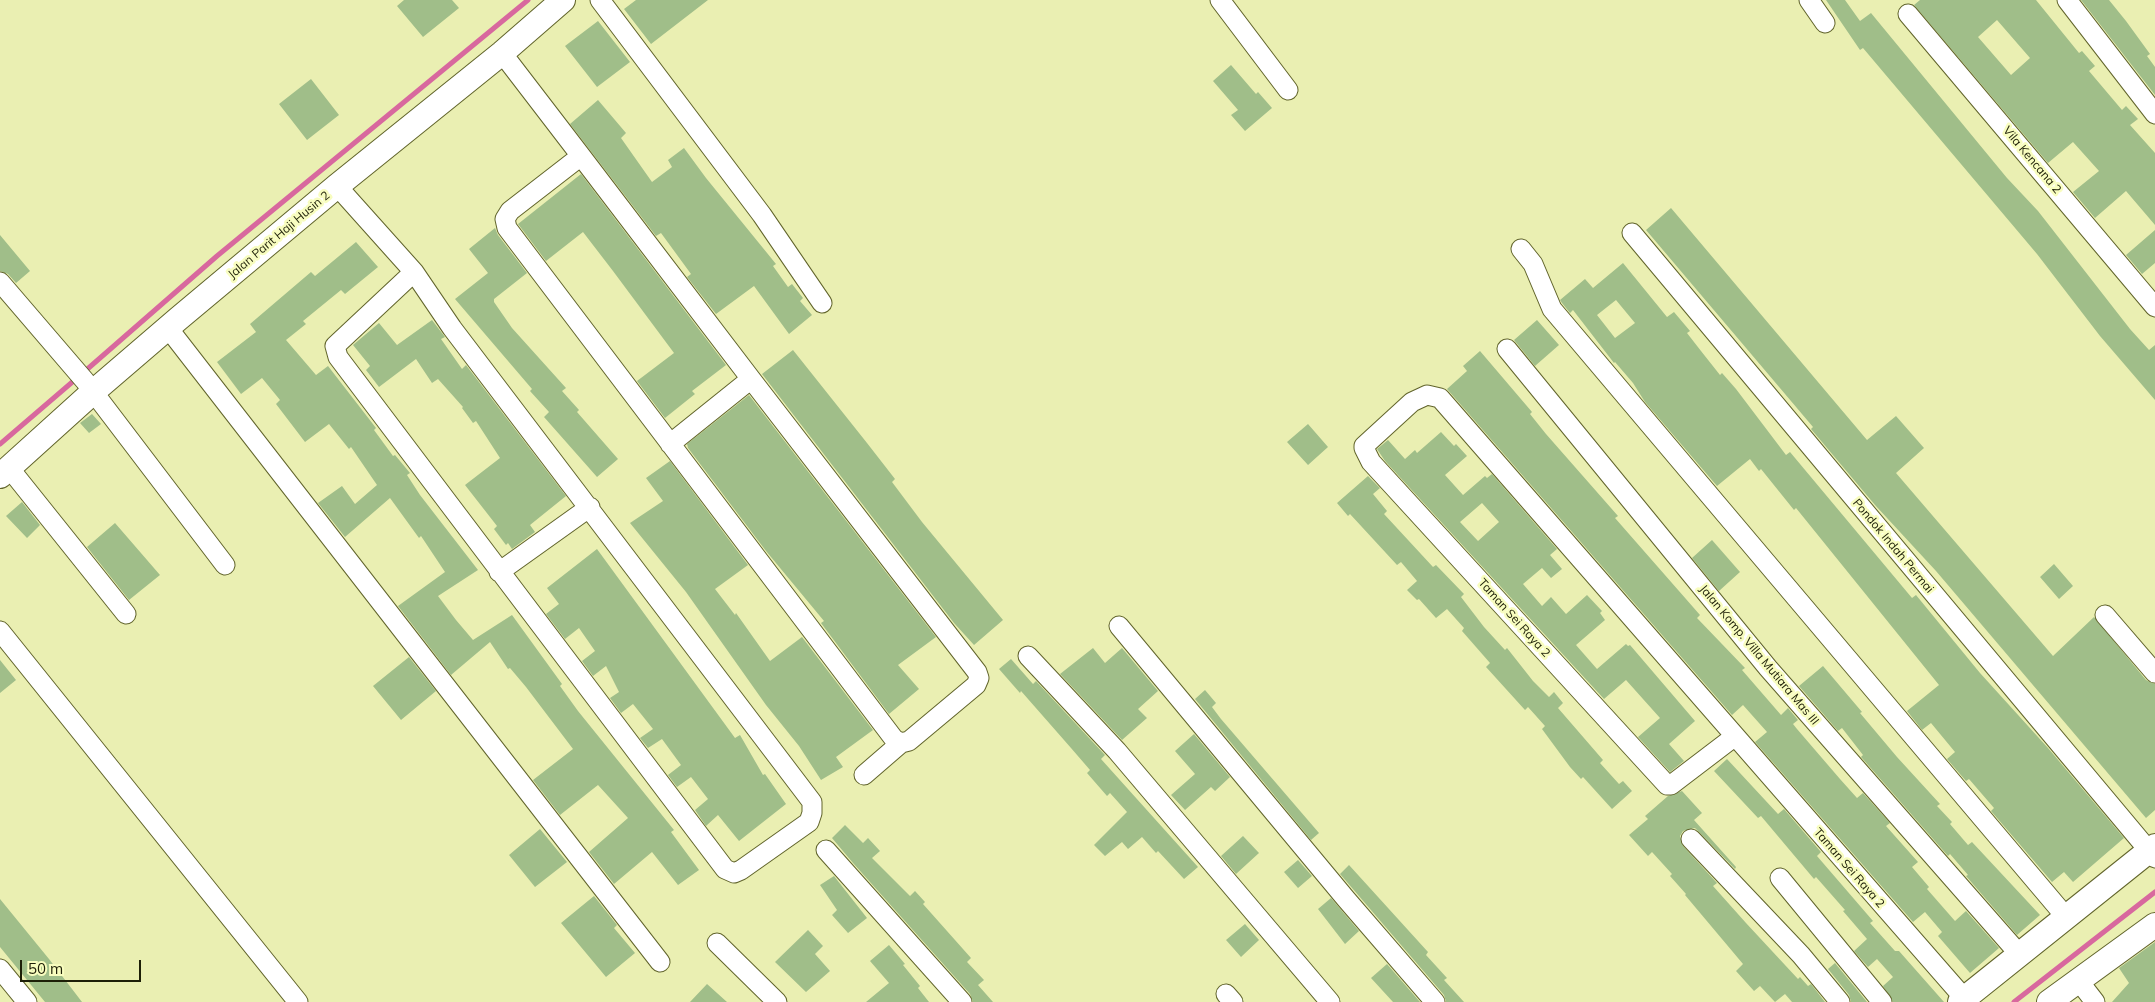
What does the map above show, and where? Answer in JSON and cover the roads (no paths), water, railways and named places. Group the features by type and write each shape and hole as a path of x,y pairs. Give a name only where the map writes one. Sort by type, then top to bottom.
{"street":[{"name":"Jalan Parit Haji Husin 2","path":"5,472 89,386 168,328 337,186 502,53 564,0"},
{"path":"600,0 762,215 822,303"},
{"path":"1220,0 1288,90"},
{"path":"1809,0 1825,23"},
{"path":"2067,0 2155,114"},
{"name":"Vila Kencana 2","path":"1908,14 2155,307"},
{"path":"502,53 977,672 979,678 976,685 908,741 901,743 864,775"},
{"path":"581,156 510,211 505,219 507,228 894,739 901,743"},
{"path":"337,186 414,272 452,328 590,507 812,802 812,813 809,822 741,870 734,873 725,869 499,572 335,352 335,346 414,272"},
{"name":"Pondok Indah Permai","path":"1632,233 2153,852"},
{"path":"1521,249 1533,264 1552,309 2066,917"},
{"path":"0,282 89,386 225,565"},
{"path":"168,328 660,962"},
{"name":"Jalan Komp. Villa Mutiara Mas III","path":"1507,349 1768,668 2020,954"},
{"path":"670,444 751,379"},
{"name":"Taman Sei Raya 2","path":"1734,737 1671,785 1666,785 1371,462 1364,446 1412,402 1433,397 1734,737 1962,1000"},
{"path":"5,472 126,614"},
{"path":"499,572 590,507"},
{"path":"2105,616 2155,673"},
{"path":"1119,626 1346,899 1435,1002"},
{"path":"0,631 298,1002"},
{"path":"1028,656 1117,751 1330,1002"},
{"path":"1691,840 1801,955 1840,1002"},
{"path":"826,850 962,1002"},
{"path":"1962,1000 2066,917 2153,852"},
{"path":"1780,878 1882,1002"},
{"path":"2049,1002 2155,925"},
{"path":"717,943 777,1002"},
{"path":"0,969 27,1002"},
{"path":"2078,980 2095,1002"}],"waterway":[{"path":"84,372 217,256 528,0"},
{"path":"0,444 77,378"},
{"path":"2014,1002 2155,892"}]}
